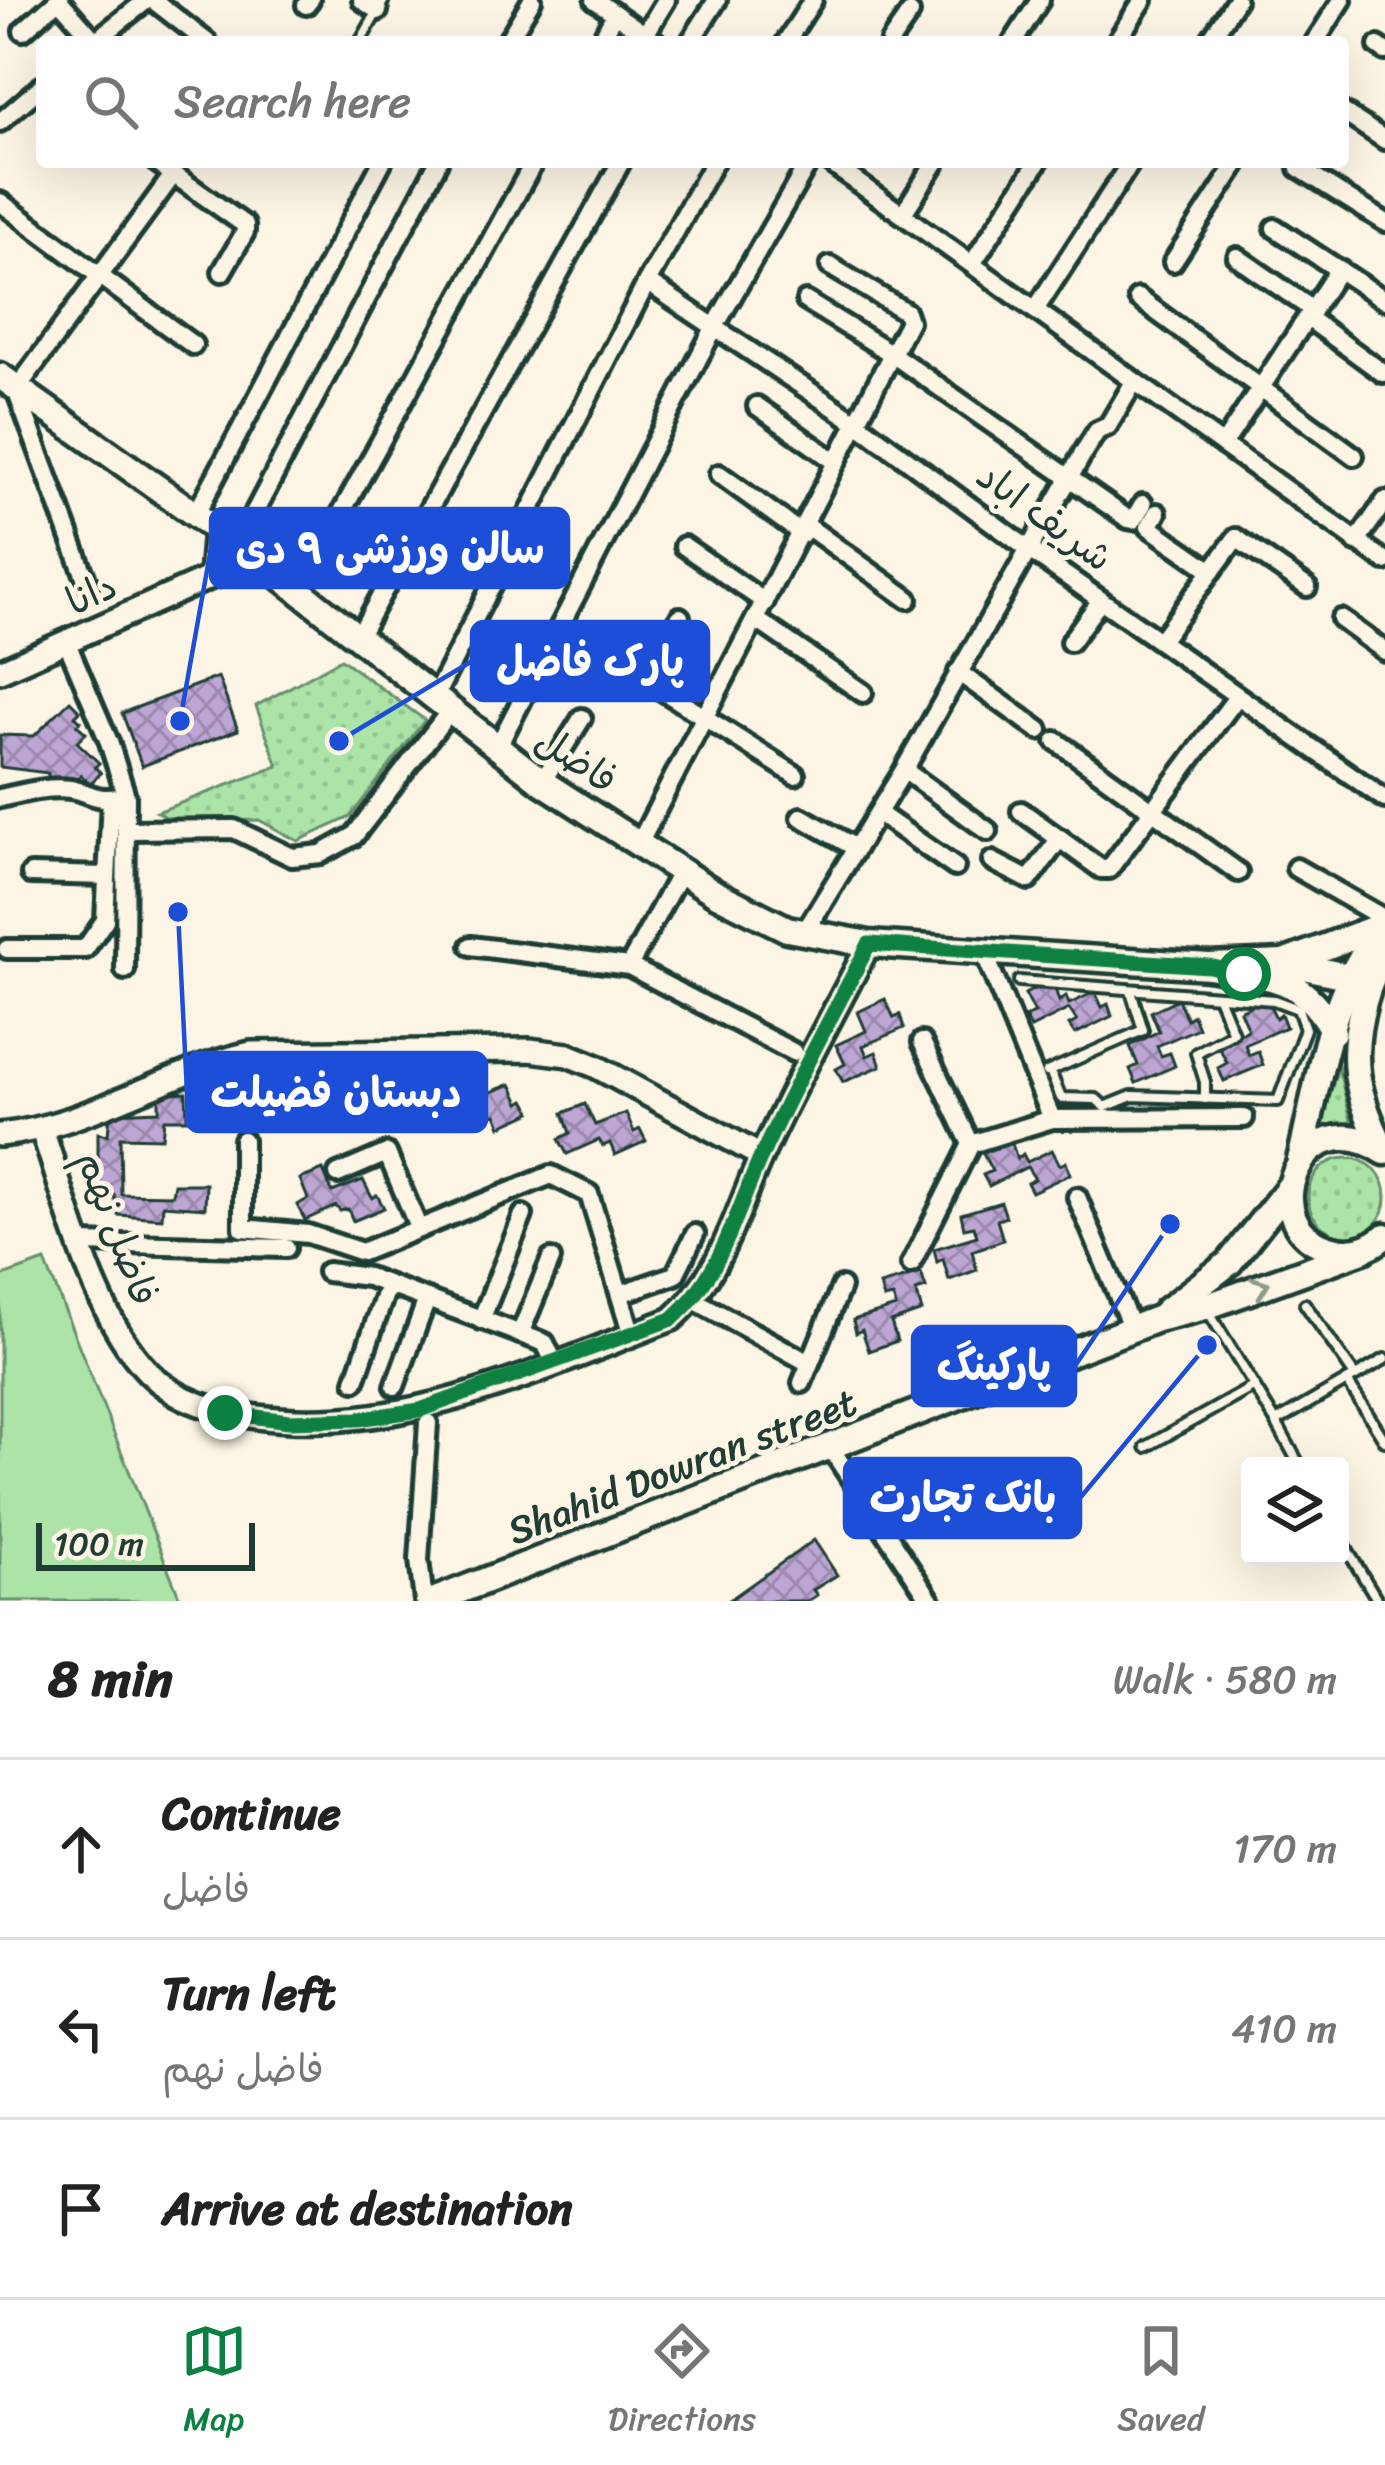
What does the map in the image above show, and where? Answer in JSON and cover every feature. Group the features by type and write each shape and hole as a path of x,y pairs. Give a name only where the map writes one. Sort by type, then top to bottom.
{"main road":[{"name":"فاضل","path":"8,383 265,564 542,782 681,871 787,929 869,944 1209,966"},
{"path":"1284,963 1385,924"},
{"path":"1385,924 1367,945 1360,978 1356,1076 1362,1109 1385,1151"},
{"path":"1379,1241 1344,1252 1325,1248 1309,1238 1290,1205 1333,1032 1360,978 1385,946"},
{"path":"1209,966 1284,963 1360,978"},
{"path":"1209,966 1297,986 1322,1011 1333,1032"},
{"path":"1294,1174 1320,1144 1336,1138 1353,1137 1385,1151"},
{"name":"Shahid Dowran street","path":"1157,1319 1229,1263 1294,1174"},
{"name":"Shahid Dowran street","path":"434,1601 1157,1319 1205,1306 1379,1241"}],"street":[{"path":"23,31 59,0 90,36"},
{"path":"103,36 150,0 199,36"},
{"path":"511,36 532,0"},
{"path":"595,0 648,36"},
{"path":"652,36 666,0"},
{"path":"694,36 717,0"},
{"path":"790,36 813,0"},
{"path":"1017,36 1040,0"},
{"path":"1120,36 1143,0"},
{"path":"1213,36 1236,0"},
{"path":"1319,36 1342,0"},
{"path":"894,36 910,13"},
{"path":"603,36 615,14"},
{"path":"1,118 36,91"},
{"path":"1349,116 1385,140"},
{"path":"164,168 247,228 222,272"},
{"path":"211,577 206,521 379,168"},
{"path":"238,544 435,168"},
{"path":"299,590 531,168"},
{"path":"357,639 618,168"},
{"path":"128,830 234,830 292,857 321,854 354,836 441,706 647,282 711,168"},
{"path":"497,748 713,328 806,168"},
{"path":"838,168 1385,561"},
{"path":"904,212 932,168"},
{"path":"972,264 1034,168"},
{"path":"1035,310 1127,168"},
{"path":"1173,262 1234,168"},
{"path":"1299,168 1385,222"},
{"path":"88,585 8,383 99,277 173,175"},
{"path":"0,202 193,345"},
{"path":"1275,228 1385,299"},
{"path":"1237,257 1383,373"},
{"path":"639,844 910,316 830,266"},
{"path":"1223,445 1339,269"},
{"name":"شریف اباد","path":"647,282 856,422 1028,549 1385,799"},
{"path":"1138,298 1354,456"},
{"path":"806,301 892,354 1128,519 1150,508 1149,527 1212,571"},
{"path":"804,933 904,770 1096,431 1108,426 1134,382"},
{"path":"757,406 836,462"},
{"path":"719,474 908,599"},
{"path":"1356,542 1385,501"},
{"path":"1160,641 1236,538 1306,587"},
{"path":"684,546 765,602"},
{"name":"دانا","path":"0,671 211,577 265,564"},
{"path":"1070,642 1101,600"},
{"path":"646,681 680,617"},
{"path":"1341,619 1385,651"},
{"path":"757,620 863,694"},
{"path":"67,643 109,742 128,830 125,970"},
{"path":"610,657 795,775"},
{"path":"958,672 1039,730"},
{"path":"1021,811 1106,871 1237,697"},
{"path":"542,782 581,718"},
{"path":"1056,741 1238,872"},
{"path":"904,770 988,831"},
{"path":"0,798 54,789 74,790 97,800 118,798"},
{"path":"7,949 85,949 105,920 118,798"},
{"path":"878,813 955,867"},
{"path":"801,817 856,848"},
{"path":"992,861 1029,880 1060,838"},
{"path":"1296,868 1385,924"},
{"path":"629,966 681,871"},
{"path":"32,874 107,876"},
{"path":"809,1363 694,1300 712,1274 761,1156 869,944"},
{"path":"471,946 629,966 793,1052"},
{"path":"984,952 1042,1074 1052,1119"},
{"path":"922,1042 971,1144"},
{"path":"0,1135 42,1130 214,1061 251,1053 530,1050 568,1055 595,1066 761,1156"},
{"path":"910,1264 971,1144 1052,1119 1244,1118"},
{"name":"فاضل نهم","path":"42,1130 81,1244 125,1343 150,1374 183,1398 225,1413 289,1421 358,1419 420,1410 672,1319 694,1300"},
{"path":"243,1140 243,1228 308,1234 362,1252 550,1175 589,1194 632,1335"},
{"path":"338,1174 387,1153 419,1228"},
{"path":"1077,1198 1132,1329"},
{"path":"482,1319 523,1215"},
{"path":"620,1294 675,1274 695,1234"},
{"path":"81,1244 286,1248"},
{"path":"520,1334 550,1258"},
{"path":"327,1272 368,1277 545,1343 555,1364"},
{"path":"356,1382 388,1285"},
{"path":"802,1383 841,1287"},
{"path":"395,1386 427,1300"},
{"path":"424,1601 419,1560 428,1423"},
{"path":"830,1447 931,1601"}],"lane":[{"path":"362,36 375,4"},
{"path":"1019,981 1290,1004 1298,1009 1305,1029 1279,1101 1132,1096 1105,1107 1096,1099 1061,1098 1042,1074 1143,1030 1131,991"},
{"path":"1204,1099 1205,1082 1196,1053 1233,1033 1219,999"},
{"path":"1305,1304 1385,1441"},
{"path":"1205,1306 1295,1457"},
{"path":"1276,1422 1385,1359"},
{"path":"1146,1447 1253,1387"},
{"path":"1349,1553 1378,1601"}],"green space":[{"path":"341,659 425,720 350,817 298,841 259,820 176,822 157,812 278,766 256,706"},
{"path":"1338,1066 1353,1129 1318,1135"},
{"path":"1347,1158 1374,1170 1386,1197 1374,1224 1347,1236 1320,1224 1308,1197 1320,1170"},
{"path":"45,1261 181,1601 0,1601 0,1277"}],"building":[{"path":"218,677 238,730 142,766 122,713"},
{"path":"70,701 80,711 75,716 81,721 77,725 86,733 77,742 99,763 95,767 101,773 90,784 81,775 76,781 48,780 48,773 0,767 0,735 34,736"},
{"path":"1052,980 1059,1001 1066,996 1069,1004 1095,992 1102,1007 1108,1004 1112,1016 1075,1034 1069,1025 1077,1021 1069,1009 1031,1028 1025,1017 1035,1013 1025,994"},
{"path":"1266,998 1286,1027 1245,1045 1249,1055 1258,1051 1263,1065 1224,1081 1218,1068 1227,1063 1218,1045 1248,1030 1240,1011"},
{"path":"885,999 894,1018 900,1015 904,1028 863,1046 867,1056 876,1052 881,1066 843,1082 836,1069 845,1064 836,1045 866,1031 858,1012"},
{"path":"1178,999 1187,1019 1193,1015 1198,1028 1157,1046 1161,1056 1170,1053 1175,1066 1136,1083 1130,1069 1138,1065 1130,1046 1159,1031 1151,1012"},
{"path":"471,1074 481,1096 511,1084 520,1103 525,1100 532,1112 501,1126 496,1114 488,1116 484,1111 453,1125 445,1110 456,1104 448,1084"},
{"path":"186,1092 187,1119 164,1119 162,1138 120,1137 121,1194 172,1195 174,1184 206,1184 205,1208 163,1205 162,1218 118,1215 114,1195 98,1193 98,1133 108,1135 110,1113 159,1111 159,1094"},
{"path":"585,1104 595,1125 626,1113 634,1132 640,1129 646,1141 615,1155 610,1143 603,1146 599,1140 567,1154 559,1139 570,1133 563,1113"},
{"path":"1010,1138 1017,1159 1023,1154 1027,1162 1052,1150 1060,1165 1066,1162 1070,1174 1032,1192 1027,1183 1035,1179 1027,1167 989,1186 983,1175 992,1171 982,1152"},
{"path":"323,1170 332,1192 363,1180 372,1198 377,1195 384,1208 353,1221 348,1209 340,1211 336,1206 305,1220 297,1205 308,1199 300,1179"},
{"path":"1001,1202 1006,1217 997,1220 1003,1240 972,1251 977,1270 949,1280 943,1259 937,1262 934,1249 977,1236 974,1226 964,1228 961,1214"},
{"path":"921,1273 926,1288 916,1291 922,1311 891,1322 897,1341 869,1351 853,1320 896,1307 893,1297 884,1299 880,1285"},
{"path":"814,1540 837,1575 813,1590 817,1595 808,1601 728,1601"}],"place":[{"name":"سالن ورزشی ۹ دی","path":"180,721"},
{"name":"پارک فاضل","path":"339,741"},
{"name":"دبستان فضیلت","path":"178,912"},
{"name":"پارکینگ","path":"1170,1224"},
{"name":"بانک تجارت","path":"1207,1345"}],"route":[{"path":"225,1413 289,1421 358,1419 420,1410 672,1319 694,1300 712,1274 761,1156 869,944 1209,966 1244,974"}]}
